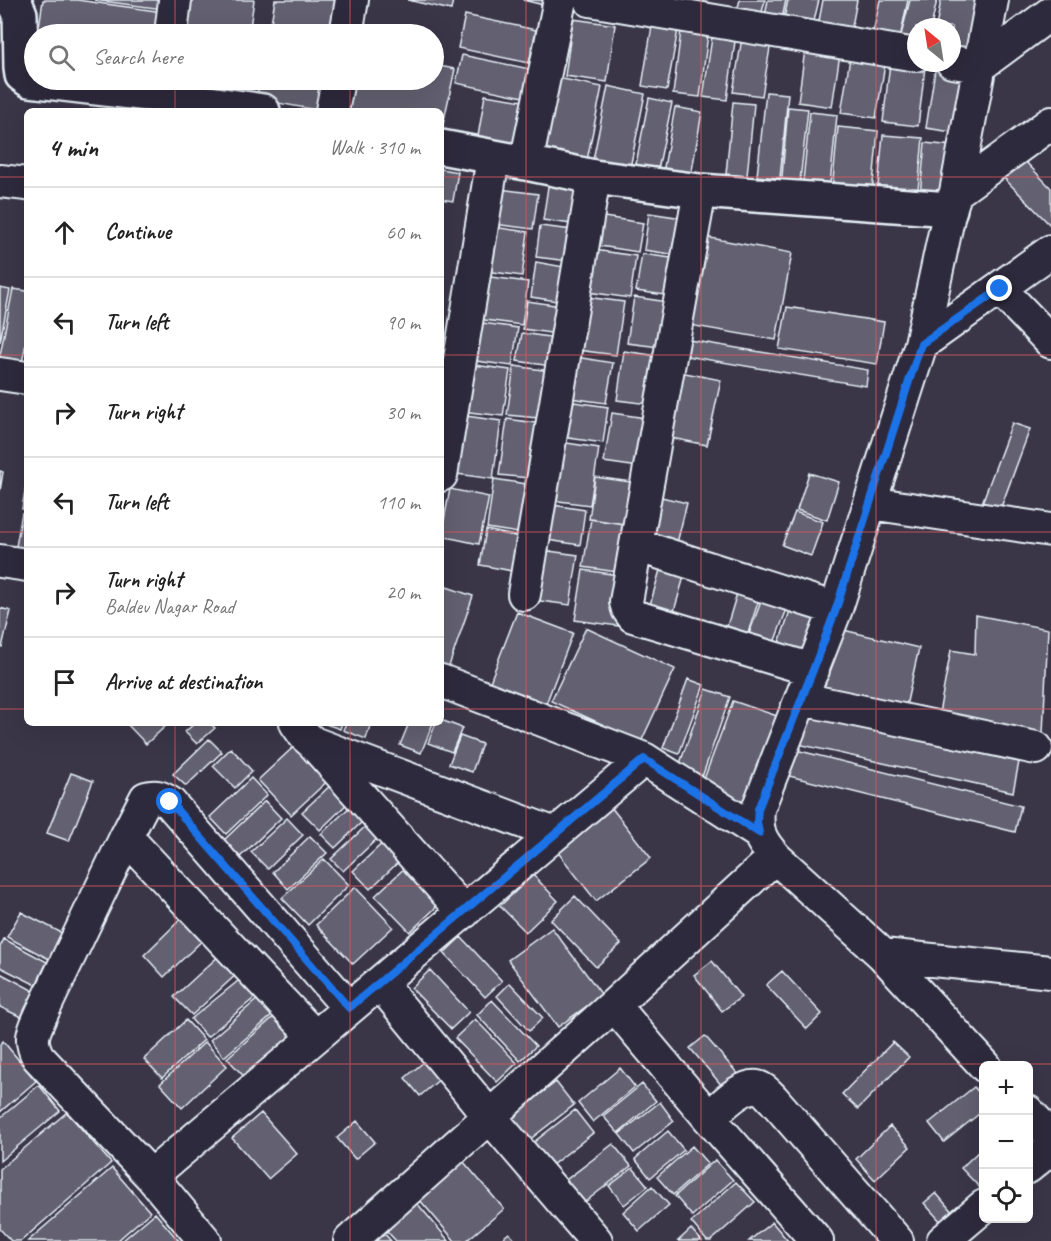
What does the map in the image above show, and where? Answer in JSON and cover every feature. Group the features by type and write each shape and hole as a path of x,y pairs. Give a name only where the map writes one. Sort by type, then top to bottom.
{"street":[{"path":"11,0 20,14 21,68 24,76"},
{"path":"172,24 175,0"},
{"path":"348,24 352,0"},
{"path":"526,163 560,0"},
{"path":"590,0 907,54"},
{"path":"767,845 757,822 758,809 836,609 921,344 953,201 966,64 992,0"},
{"path":"966,64 1051,13"},
{"path":"114,90 243,108"},
{"path":"333,108 336,90"},
{"path":"444,148 594,177 700,191 953,201 1051,123"},
{"path":"444,457 493,158"},
{"path":"524,594 594,177"},
{"path":"0,182 24,184"},
{"path":"700,191 626,602 628,609 633,616 808,685 1036,748"},
{"path":"921,344 1051,251"},
{"path":"1000,289 1051,342"},
{"path":"0,374 24,378"},
{"path":"870,503 1051,530"},
{"path":"636,544 836,609"},
{"path":"0,561 24,565"},
{"path":"444,682 644,759 767,845 883,955 982,1061"},
{"path":"304,733 555,834"},
{"path":"304,733 464,912"},
{"path":"151,1176 644,759"},
{"path":"205,1241 151,1176 38,1057 32,1044 41,1015 146,798 153,796 170,802 349,1008"},
{"path":"126,837 315,1037"},
{"path":"350,1241 614,1005 767,845"},
{"path":"883,955 1051,972"},
{"path":"380,983 596,1241"},
{"path":"614,1005 817,1241"},
{"path":"709,1118 740,1091 750,1087 761,1088 897,1241"},
{"path":"1032,1115 1051,1136"},
{"path":"1033,1164 1051,1148"},
{"path":"943,1241 979,1210"}],"building":[{"path":"43,0 77,0 163,12 161,24 39,24"},
{"path":"94,0 164,0 163,9"},
{"path":"188,0 254,0 250,24 185,24"},
{"path":"275,0 346,0 342,24 271,24"},
{"path":"408,0 453,0 451,10"},
{"path":"523,0 550,0 548,6"},
{"path":"740,0 765,0 760,20 736,14"},
{"path":"768,0 786,0 781,24 764,21"},
{"path":"788,0 819,0 812,29 783,23"},
{"path":"823,0 857,0 851,32 818,26"},
{"path":"880,0 908,0 900,38 873,33"},
{"path":"910,0 937,0 933,18 907,18 907,45 899,43"},
{"path":"941,0 978,0 966,59 961,58 961,18 938,18"},
{"path":"465,15 536,30 529,63 458,48"},
{"path":"573,19 615,25 607,82 565,76"},
{"path":"653,20 679,24 667,90 642,86"},
{"path":"681,30 708,34 700,97 673,94"},
{"path":"713,31 736,34 727,100 703,97"},
{"path":"743,32 772,36 762,96 733,92"},
{"path":"806,42 841,47 832,107 798,102"},
{"path":"851,52 886,58 876,118 841,113"},
{"path":"462,55 539,71 533,99 456,83"},
{"path":"890,63 907,65 907,72 924,72 918,126 883,122"},
{"path":"444,67 455,69 444,120 444,108 346,108 350,90 444,90"},
{"path":"961,68 968,69 958,133 926,128 935,72 961,72"},
{"path":"558,78 602,87 587,160 543,151"},
{"path":"608,86 645,94 630,168 593,160"},
{"path":"176,90 230,90 228,101 176,93"},
{"path":"258,90 329,90 323,108 306,108 256,99"},
{"path":"766,92 788,94 780,178 757,176"},
{"path":"485,95 530,102 521,156 476,148"},
{"path":"649,98 672,103 656,179 634,174"},
{"path":"733,102 754,104 747,176 726,174"},
{"path":"675,107 702,112 690,182 662,178"},
{"path":"788,107 808,109 799,190 781,188"},
{"path":"810,112 837,115 829,194 802,191"},
{"path":"838,127 878,131 872,194 832,191"},
{"path":"883,135 923,138 917,200 877,196"},
{"path":"925,143 953,146 948,197 920,195"},
{"path":"1020,156 1051,188 1051,226 1001,175"},
{"path":"444,170 458,172 453,201 444,200"},
{"path":"549,180 593,186 586,226 543,220"},
{"path":"499,189 538,194 533,229 494,224"},
{"path":"649,213 689,219 684,256 644,250"},
{"path":"604,217 643,223 638,252 600,246"},
{"path":"540,226 581,231 577,262 536,257"},
{"path":"493,227 528,232 522,276 486,271"},
{"path":"705,237 792,253 776,340 689,325"},
{"path":"594,250 636,256 630,298 588,292"},
{"path":"642,254 678,259 672,296 636,291"},
{"path":"536,262 575,269 570,303 531,297"},
{"path":"483,276 528,282 522,325 477,319"},
{"path":"0,288 10,290 0,342"},
{"path":"13,289 24,291 24,353 20,373 0,369 0,355"},
{"path":"586,297 624,302 616,355 577,350"},
{"path":"634,297 674,303 667,348 627,343"},
{"path":"527,301 568,307 564,335 523,329"},
{"path":"787,307 884,322 877,364 779,349"},
{"path":"475,322 518,328 512,366 469,360"},
{"path":"522,333 562,339 558,367 517,361"},
{"path":"689,340 868,370 866,386 686,356"},
{"path":"624,351 664,357 657,405 617,400"},
{"path":"576,357 613,363 606,403 570,398"},
{"path":"467,364 510,370 503,416 461,411"},
{"path":"514,366 557,372 549,419 507,415"},
{"path":"680,372 721,380 707,445 666,437"},
{"path":"567,401 608,407 603,443 562,437"},
{"path":"612,413 652,419 645,468 604,462"},
{"path":"459,415 501,421 493,479 450,473"},
{"path":"507,419 550,425 539,479 499,475"},
{"path":"1012,423 1030,429 1000,510 982,503"},
{"path":"560,442 599,448 590,505 551,500"},
{"path":"0,471 3,472 0,491"},
{"path":"809,473 839,482 827,520 797,510"},
{"path":"595,477 638,483 631,525 589,519"},
{"path":"494,479 532,485 525,534 487,528"},
{"path":"450,489 489,497 479,544 444,537 444,520"},
{"path":"653,495 687,503 676,547 642,539"},
{"path":"546,504 585,510 580,545 541,539"},
{"path":"795,512 823,522 811,556 782,545"},
{"path":"22,513 24,513 24,554 15,552"},
{"path":"591,519 631,525 624,573 583,567"},
{"path":"486,530 529,539 523,573 480,565"},
{"path":"541,550 578,555 570,605 533,600"},
{"path":"664,556 688,563 674,611 650,605"},
{"path":"583,570 625,576 618,626 575,620"},
{"path":"741,580 763,587 748,633 727,626"},
{"path":"444,586 473,596 448,669 444,667"},
{"path":"765,591 790,601 772,648 747,639"},
{"path":"793,602 824,612 807,660 777,649"},
{"path":"0,608 11,611 2,647 0,646"},
{"path":"517,612 573,633 544,709 488,687"},
{"path":"976,615 1048,629 1043,733 939,713 951,650 975,654"},
{"path":"586,628 675,669 641,742 551,701"},
{"path":"835,628 919,648 906,706 822,686"},
{"path":"688,679 704,685 679,754 663,748"},
{"path":"706,689 730,697 702,777 678,769"},
{"path":"733,701 777,716 745,803 701,787"},
{"path":"805,715 1019,762 1013,792 798,744"},
{"path":"444,721 462,728 452,752 428,743 435,726 444,726"},
{"path":"129,726 166,726 146,744"},
{"path":"192,726 213,726 215,728 197,744 185,732"},
{"path":"345,726 370,726 366,739 343,730"},
{"path":"408,726 432,726 421,753 400,745"},
{"path":"460,736 482,744 472,772 449,764"},
{"path":"209,739 222,752 186,786 173,774"},
{"path":"302,739 335,774 291,815 258,780"},
{"path":"231,748 252,771 235,788 213,766"},
{"path":"792,749 1021,806 1015,832 785,775"},
{"path":"71,773 93,781 69,841 47,833"},
{"path":"251,778 267,795 226,834 210,817"},
{"path":"333,783 350,801 320,830 302,812"},
{"path":"265,801 281,818 240,857 224,840"},
{"path":"353,804 366,818 335,848 321,834"},
{"path":"611,807 651,858 596,901 556,850"},
{"path":"287,818 303,835 268,869 251,852"},
{"path":"370,822 382,834 343,871 331,859"},
{"path":"391,835 408,853 370,889 353,871"},
{"path":"310,836 327,853 288,889 273,872"},
{"path":"324,859 349,885 308,925 282,898"},
{"path":"414,859 448,896 410,932 375,896"},
{"path":"533,875 558,901 526,932 500,906"},
{"path":"355,887 393,927 353,964 316,925"},
{"path":"575,896 621,944 596,967 551,920"},
{"path":"21,912 64,934 51,960 7,937"},
{"path":"188,912 209,934 164,977 144,955"},
{"path":"552,928 602,995 558,1027 508,960"},
{"path":"461,937 502,981 485,997 444,953"},
{"path":"4,939 47,962 36,985 0,967 0,947"},
{"path":"222,953 239,972 192,1015 174,997"},
{"path":"712,961 741,997 722,1011 694,975"},
{"path":"430,970 469,1012 451,1029 411,988"},
{"path":"782,971 822,1014 807,1029 766,985"},
{"path":"0,973 34,991 21,1017 0,1007"},
{"path":"243,977 258,995 207,1037 191,1019"},
{"path":"510,983 543,1018 529,1031 497,996"},
{"path":"260,997 274,1014 224,1057 210,1040"},
{"path":"492,1000 536,1046 520,1061 477,1015"},
{"path":"277,1014 298,1037 249,1082 227,1058"},
{"path":"475,1019 517,1063 497,1082 455,1038"},
{"path":"186,1020 204,1040 162,1078 144,1059"},
{"path":"705,1036 738,1074 723,1087 690,1048"},
{"path":"3,1041 36,1081 0,1112 0,1044"},
{"path":"205,1042 227,1066 182,1108 160,1084"},
{"path":"893,1042 909,1057 858,1109 842,1094"},
{"path":"433,1054 448,1072 420,1096 405,1078"},
{"path":"620,1068 635,1087 593,1122 578,1103"},
{"path":"556,1082 574,1105 524,1144 506,1121"},
{"path":"642,1084 656,1101 618,1133 603,1116"},
{"path":"39,1085 60,1111 0,1161 0,1118"},
{"path":"974,1087 979,1092 979,1114 944,1142 929,1123"},
{"path":"660,1102 674,1121 634,1153 619,1134"},
{"path":"575,1110 593,1133 543,1172 525,1149"},
{"path":"67,1112 111,1163 21,1241 11,1241 0,1229 0,1169"},
{"path":"261,1113 297,1154 268,1179 232,1138"},
{"path":"357,1121 375,1142 355,1159 337,1138"},
{"path":"890,1126 910,1147 875,1180 856,1159"},
{"path":"668,1131 684,1150 650,1178 635,1159"},
{"path":"613,1144 631,1166 580,1206 562,1183"},
{"path":"692,1146 708,1164 673,1195 657,1177"},
{"path":"979,1151 979,1187 961,1168"},
{"path":"715,1160 733,1180 692,1216 675,1196"},
{"path":"463,1161 504,1209 466,1241 455,1241 419,1199"},
{"path":"112,1168 150,1212 117,1241 28,1241"},
{"path":"633,1168 648,1186 624,1205 609,1186"},
{"path":"736,1182 755,1202 711,1241 707,1241 691,1222"},
{"path":"652,1186 669,1205 639,1231 623,1212"},
{"path":"936,1193 953,1213 942,1223 924,1203"},
{"path":"416,1202 449,1241 396,1241 385,1229"},
{"path":"155,1213 179,1241 122,1241"},
{"path":"772,1222 788,1241 749,1241"},
{"path":"691,1229 702,1241 678,1241"},
{"path":"382,1231 391,1241 370,1241"},
{"path":"509,1233 516,1241 499,1241"}],"route":[{"path":"170,802 349,1008 644,759 759,833 758,809 836,609 921,344 1000,289"}]}
